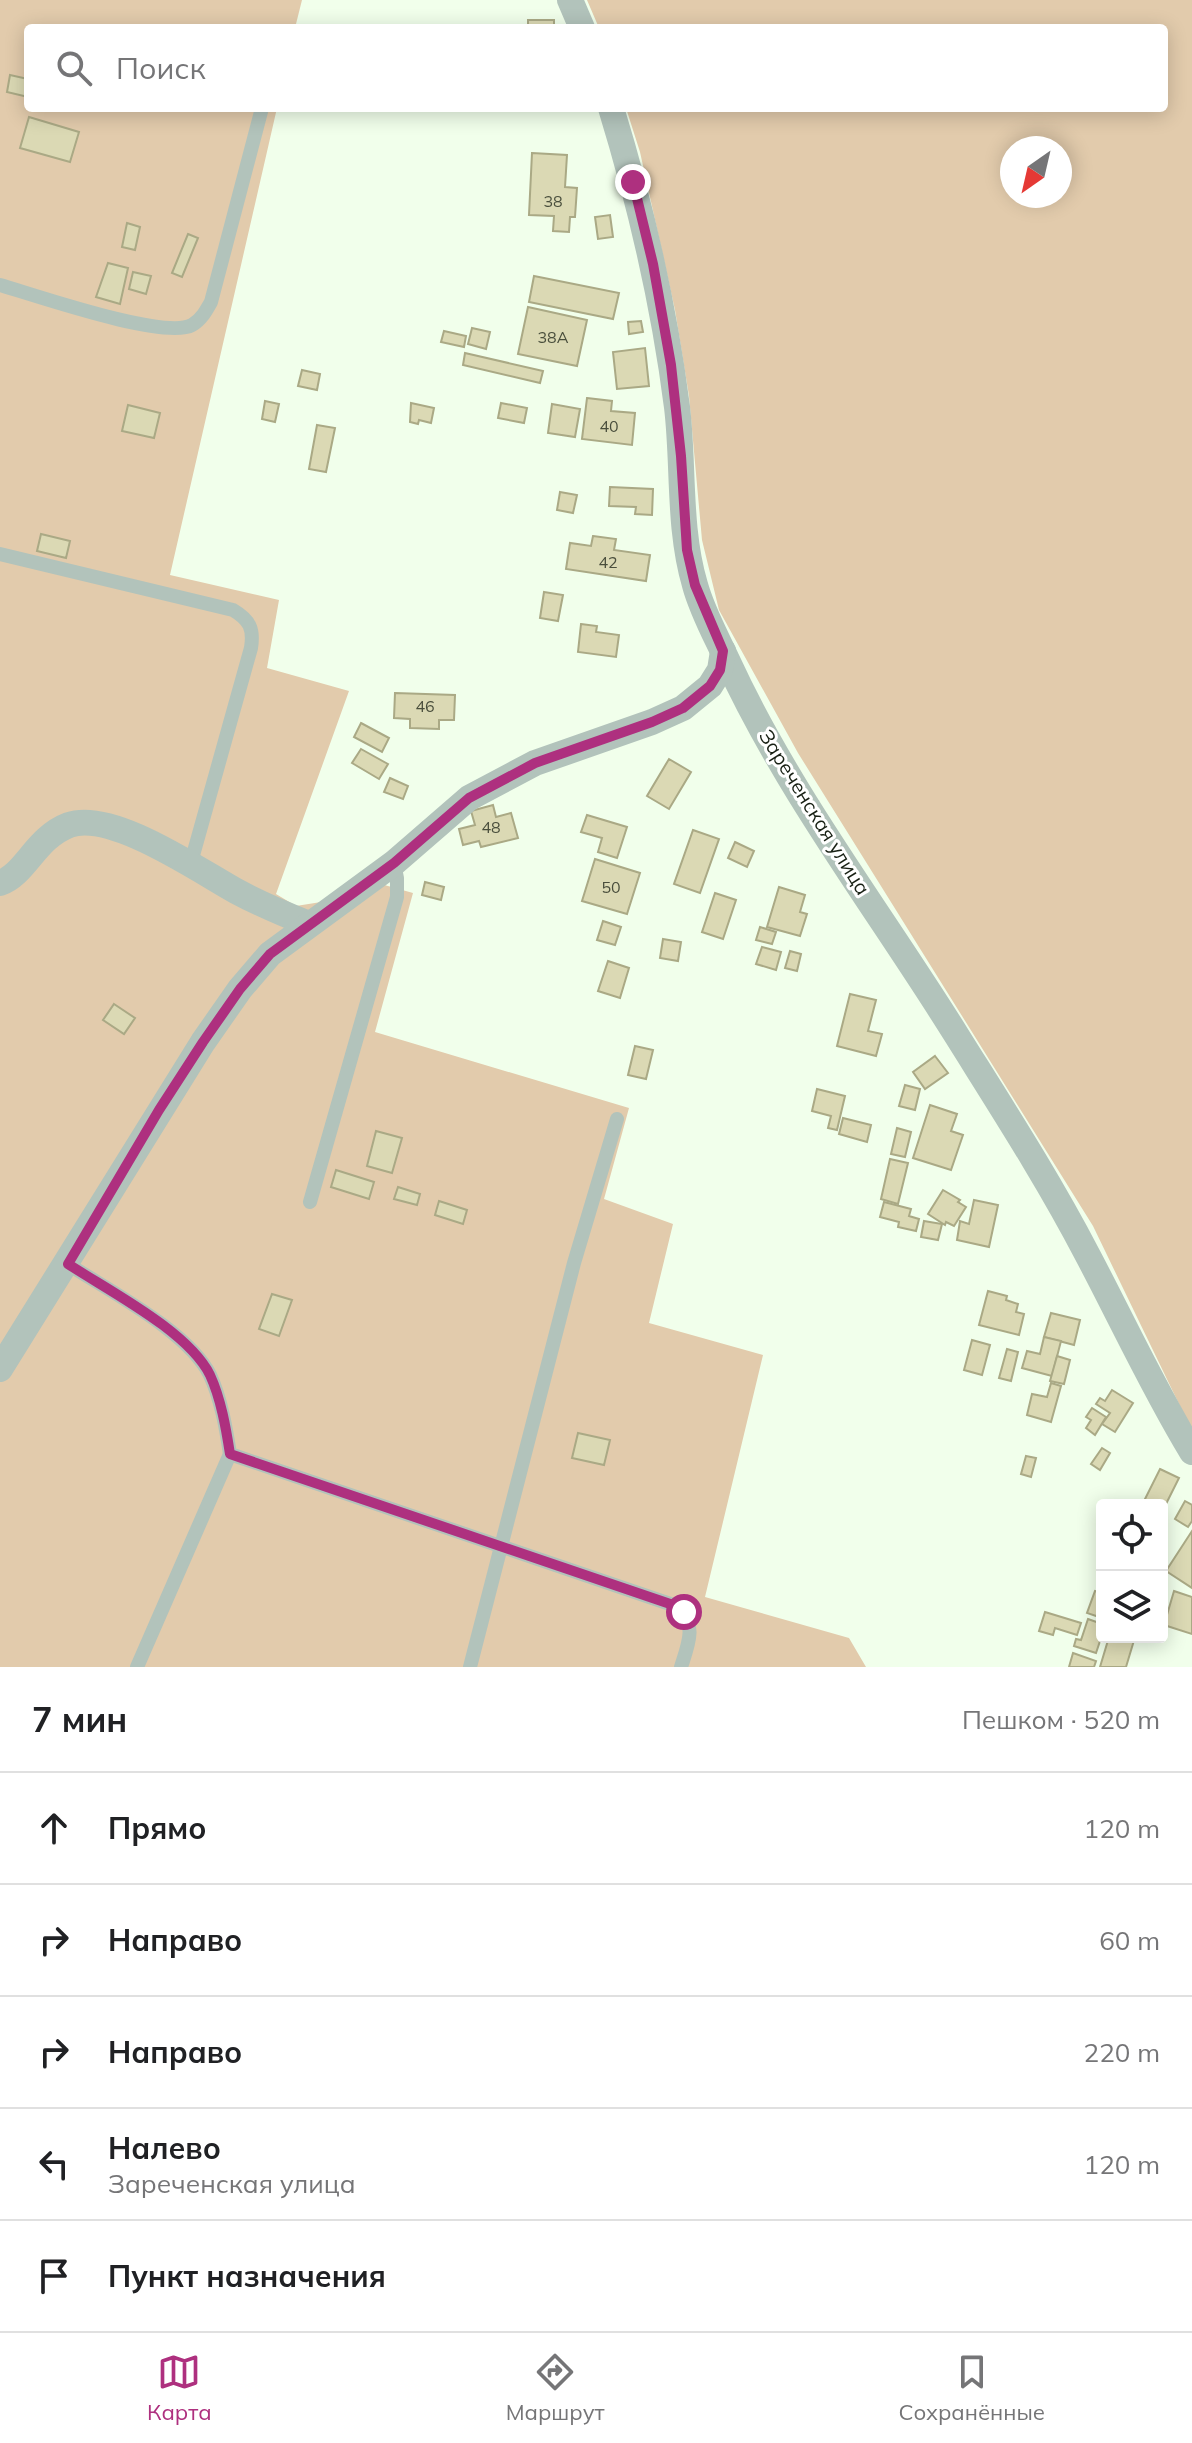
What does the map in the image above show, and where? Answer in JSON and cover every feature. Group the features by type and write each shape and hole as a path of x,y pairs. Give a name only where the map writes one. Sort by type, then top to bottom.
{"street":[{"path":"570,0 580,24"},
{"name":"Зареченская улица","path":"612,112 653,264 671,365 680,441 687,550 695,585 723,651 756,718 805,801 909,959 1043,1174 1166,1410 1192,1452"},
{"path":"0,1369 68,1264 159,1110 240,989 270,954 394,863 469,798 535,763 683,708 710,686 720,670 723,651"},
{"path":"0,883 10,879 30,854 53,833 78,823 90,823 125,832 256,902 309,924"}],"lane":[{"path":"0,285 138,324 170,329 190,326 204,315 211,302 261,112"},
{"path":"0,554 233,610 245,617 253,631 251,648 190,866"},
{"path":"310,1202 397,897 394,863"},
{"path":"470,1667 574,1263 617,1119"},
{"path":"68,1264 174,1333 195,1353 209,1375 217,1397 230,1454 137,1667"},
{"path":"230,1454 679,1607 690,1622 691,1634 681,1667"}],"shaded area":[{"path":"0,0 302,0 296,24 24,24 24,112 276,112 170,575 279,600 267,668 349,691 276,894 296,906 321,902 363,879 413,893 375,1032 629,1108 604,1199 673,1224 649,1323 763,1355 705,1597 849,1638 866,1667 0,1667"},
{"path":"587,0 1192,0 1192,1431 1093,1226 798,753 719,610 702,540 689,396 675,310 640,152 627,112 1168,112 1168,24 597,24"}],"building":[{"path":"528,20 554,20 554,24 528,24"},
{"path":"10,75 24,78 24,96 7,92"},
{"path":"29,117 79,132 70,162 20,148"},
{"path":"532,153 567,155 565,187 577,188 575,217 570,217 569,232 553,231 554,216 529,215"},
{"path":"610,215 613,237 598,239 595,217"},
{"path":"127,223 140,227 135,250 122,247"},
{"path":"188,234 198,238 182,277 172,273"},
{"path":"108,263 128,268 120,304 96,297"},
{"path":"133,272 151,276 146,294 129,289"},
{"path":"534,276 619,293 613,319 529,302"},
{"path":"528,307 587,320 577,366 518,354"},
{"path":"641,321 643,332 629,334 628,322"},
{"path":"472,328 490,332 486,349 468,344"},
{"path":"444,331 466,336 464,347 441,342"},
{"path":"645,348 649,386 617,389 613,352"},
{"path":"465,353 543,371 540,383 463,365"},
{"path":"302,370 320,374 317,390 298,386"},
{"path":"587,398 612,401 611,411 635,413 632,445 582,439"},
{"path":"265,401 279,404 275,422 262,419"},
{"path":"411,403 434,408 431,423 419,420 418,424 410,422"},
{"path":"501,403 527,408 524,423 498,418"},
{"path":"552,404 580,409 575,437 548,433"},
{"path":"128,405 160,413 154,438 122,431"},
{"path":"317,425 335,428 326,472 309,469"},
{"path":"610,487 653,489 652,515 635,514 636,507 609,506"},
{"path":"560,492 577,495 573,513 557,510"},
{"path":"41,534 70,541 66,558 37,551"},
{"path":"593,536 616,539 614,550 650,555 646,581 566,569 570,543 591,546"},
{"path":"544,592 563,595 558,621 540,618"},
{"path":"581,624 597,626 596,632 619,635 616,657 578,652"},
{"path":"395,693 455,695 454,720 439,720 439,729 410,728 410,719 394,718"},
{"path":"361,723 389,738 382,752 354,737"},
{"path":"361,749 388,764 379,779 352,763"},
{"path":"669,759 691,772 669,809 647,796"},
{"path":"390,778 408,786 403,799 384,792"},
{"path":"493,805 496,817 511,813 518,838 481,847 479,841 463,845 459,829 475,825 471,811"},
{"path":"587,815 627,827 617,858 598,852 602,838 581,832"},
{"path":"693,830 719,839 700,893 674,884"},
{"path":"735,842 754,851 747,867 728,858"},
{"path":"595,859 640,873 627,914 582,901"},
{"path":"425,882 444,887 441,900 422,895"},
{"path":"779,887 805,895 800,912 807,914 800,936 767,927"},
{"path":"715,893 736,900 723,939 702,932"},
{"path":"603,921 621,927 615,945 597,940"},
{"path":"760,927 776,932 772,944 756,940"},
{"path":"663,939 681,942 678,961 660,958"},
{"path":"762,947 781,952 776,970 756,964"},
{"path":"790,951 801,954 797,971 785,968"},
{"path":"608,961 629,968 620,998 598,991"},
{"path":"850,994 876,1000 868,1031 882,1034 876,1056 837,1046"},
{"path":"114,1004 135,1018 124,1034 103,1020"},
{"path":"635,1046 653,1050 646,1079 628,1075"},
{"path":"935,1056 948,1073 925,1089 913,1072"},
{"path":"905,1085 920,1089 915,1110 899,1106"},
{"path":"817,1089 845,1096 837,1130 828,1128 831,1116 812,1111"},
{"path":"930,1105 957,1114 951,1131 963,1135 951,1170 913,1158"},
{"path":"843,1118 871,1125 867,1142 839,1134"},
{"path":"897,1128 911,1132 905,1157 891,1154"},
{"path":"376,1131 402,1138 392,1173 367,1166"},
{"path":"890,1159 908,1163 898,1204 881,1199"},
{"path":"336,1170 374,1182 369,1199 331,1187"},
{"path":"398,1187 420,1194 417,1205 394,1199"},
{"path":"943,1190 966,1207 954,1226 946,1222 945,1225 928,1214"},
{"path":"974,1200 998,1205 989,1247 957,1240 960,1221 969,1224"},
{"path":"439,1201 467,1210 463,1224 435,1215"},
{"path":"884,1202 911,1209 909,1216 919,1219 916,1231 898,1227 899,1222 880,1217"},
{"path":"924,1221 942,1224 938,1240 921,1237"},
{"path":"988,1291 1007,1296 1006,1300 1018,1304 1016,1312 1024,1314 1019,1335 979,1325"},
{"path":"272,1294 292,1300 279,1336 259,1329"},
{"path":"1051,1313 1080,1320 1074,1345 1044,1337"},
{"path":"1044,1337 1061,1341 1052,1376 1022,1368 1027,1351 1040,1354"},
{"path":"972,1340 990,1345 982,1375 964,1370"},
{"path":"1007,1349 1018,1352 1011,1381 999,1378"},
{"path":"1057,1356 1070,1360 1064,1384 1050,1381"},
{"path":"1051,1383 1061,1386 1051,1422 1027,1415 1032,1394 1047,1397"},
{"path":"1112,1390 1133,1403 1115,1432 1102,1424 1110,1413 1096,1404 1100,1398 1105,1401"},
{"path":"1092,1408 1106,1417 1095,1435 1086,1428 1091,1420 1086,1417"},
{"path":"578,1433 610,1440 604,1465 572,1458"},
{"path":"1102,1448 1110,1453 1100,1470 1091,1464"},
{"path":"1026,1456 1036,1458 1031,1477 1021,1474"},
{"path":"1160,1469 1179,1478 1168,1500 1145,1499"},
{"path":"1185,1501 1192,1505 1192,1521 1188,1527 1175,1519"},
{"path":"1192,1531 1192,1588 1168,1572"},
{"path":"1095,1591 1096,1591 1096,1616 1087,1613"},
{"path":"1174,1591 1192,1597 1192,1634 1168,1626 1168,1611"},
{"path":"1045,1612 1081,1623 1077,1635 1055,1628 1053,1635 1039,1631"},
{"path":"1088,1619 1096,1622 1096,1643 1099,1643 1096,1653 1074,1646 1076,1639 1081,1640"},
{"path":"1107,1643 1133,1643 1126,1667 1100,1667"},
{"path":"1073,1653 1096,1661 1094,1667 1069,1667"}],"route":[{"path":"633,182 653,264 671,365 687,550 695,585 723,651 720,670 710,686 683,708 535,763 469,798 394,863 270,954 240,989 203,1042 68,1264 174,1333 195,1353 209,1375 221,1408 230,1454 679,1607 684,1612"}]}
